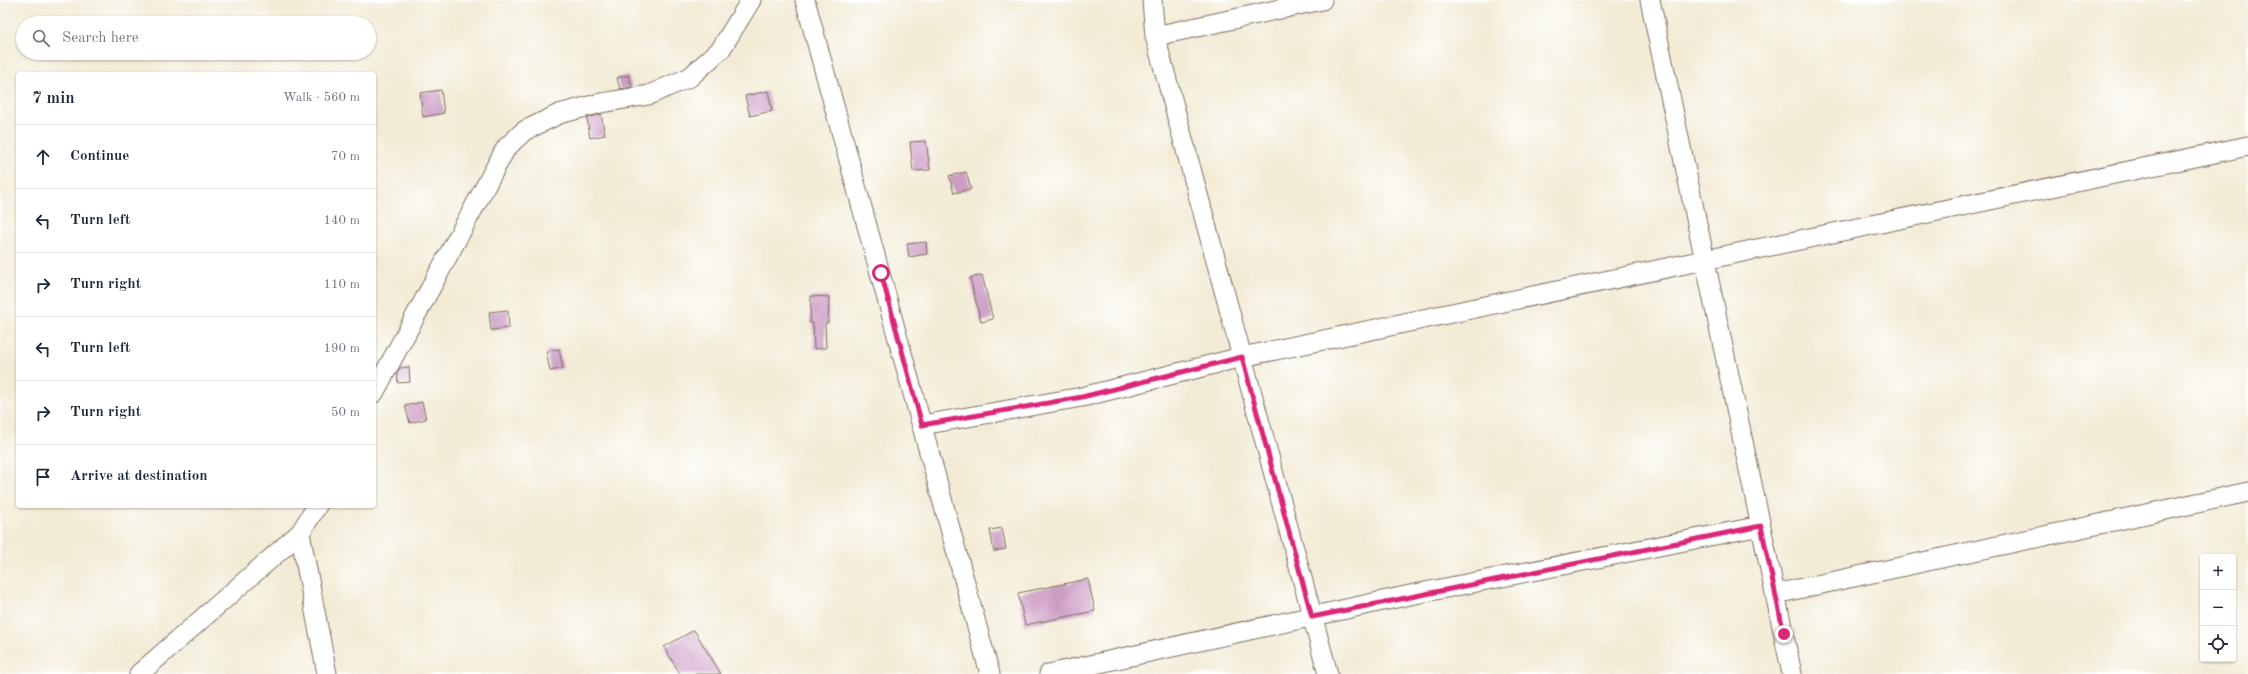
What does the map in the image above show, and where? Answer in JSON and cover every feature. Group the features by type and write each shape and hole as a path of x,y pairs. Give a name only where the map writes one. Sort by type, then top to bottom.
{"street":[{"path":"376,389 506,148 524,131 559,114 601,103 650,95 690,77 721,49 751,0"},
{"path":"805,0 990,674"},
{"path":"1152,0 1155,36 1328,674"},
{"path":"1155,36 1322,0"},
{"path":"1650,0 1792,674"},
{"path":"922,425 1082,397 1242,357 2248,146"},
{"path":"1775,594 2248,492"},
{"path":"139,674 274,553 300,533 316,508"},
{"path":"1049,674 1312,617 1761,526"},
{"path":"300,533 327,674"}],"building":[{"path":"628,75 632,87 620,89 617,78"},
{"path":"441,90 444,113 423,117 420,93"},
{"path":"768,91 772,111 750,116 745,96"},
{"path":"601,114 605,135 590,138 587,118"},
{"path":"926,141 930,170 913,171 910,142"},
{"path":"966,172 971,189 954,193 949,176"},
{"path":"926,242 927,254 909,257 907,244"},
{"path":"982,275 993,319 981,322 970,278"},
{"path":"811,296 829,297 828,323 825,323 826,348 814,349 813,323 810,323"},
{"path":"508,310 509,328 491,330 489,312"},
{"path":"559,349 563,368 550,371 546,351"},
{"path":"409,367 410,382 398,383 397,373 400,368"},
{"path":"422,402 426,419 410,423 405,406"},
{"path":"1002,528 1006,549 994,551 990,530"},
{"path":"1088,579 1095,611 1025,625 1018,593"},
{"path":"694,630 721,674 680,674 664,647"}],"route":[{"path":"881,273 922,425 1082,397 1242,357 1312,617 1410,595 1761,526 1784,634"}]}
